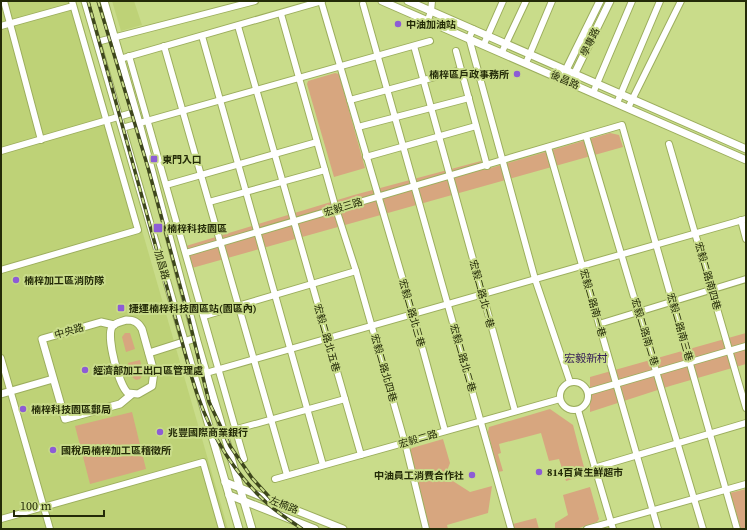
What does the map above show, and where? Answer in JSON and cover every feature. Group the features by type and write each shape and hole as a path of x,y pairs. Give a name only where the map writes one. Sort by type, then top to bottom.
{"street":[{"path":"4,1 41,140"},
{"name":"加昌路","path":"85,1 239,529"},
{"name":"加昌路","path":"104,1 139,123 196,338 252,529"},
{"path":"97,42 255,1"},
{"path":"120,58 281,14 322,1"},
{"name":"宏毅二路北三巷","path":"322,1 366,157 413,314 445,431"},
{"name":"後昌路","path":"382,1 562,78 746,160"},
{"name":"後昌路","path":"408,1 746,149"},
{"path":"428,20 432,11 432,1"},
{"path":"484,44 503,1"},
{"path":"502,52 526,1"},
{"path":"526,63 552,1"},
{"name":"學專路","path":"562,78 600,1"},
{"name":"學專路","path":"570,82 610,1"},
{"path":"593,92 632,1"},
{"path":"617,103 660,1"},
{"path":"628,108 681,1"},
{"path":"1,26 72,3 138,230 1,270"},
{"name":"宏毅二路北二巷","path":"363,4 511,529"},
{"name":"宏毅二路北四巷","path":"281,14 336,209 356,271 406,443 426,529"},
{"name":"宏毅二路北五巷","path":"238,26 361,455"},
{"path":"473,29 469,38 501,161 535,279 570,382"},
{"path":"202,36 323,465"},
{"path":"122,128 430,41"},
{"path":"164,46 287,476"},
{"name":"宏毅二路北一巷","path":"414,46 515,411"},
{"path":"456,51 487,166"},
{"path":"129,56 237,429 244,459"},
{"path":"350,100 461,70"},
{"path":"358,127 468,98"},
{"path":"1,151 119,118 135,112"},
{"name":"宏毅三路","path":"186,253 487,166 622,125"},
{"name":"宏毅二路南三巷","path":"622,125 737,529"},
{"path":"366,157 476,126"},
{"name":"宏毅二路南二巷","path":"586,136 703,529"},
{"path":"166,185 317,142"},
{"name":"宏毅二路南四巷","path":"669,144 746,408"},
{"name":"宏毅二路南一巷","path":"548,147 658,529"},
{"path":"209,202 325,170"},
{"path":"206,373 743,219 746,239"},
{"path":"204,316 356,271"},
{"path":"599,324 746,279"},
{"path":"126,320 139,323 149,353 154,372 152,386 143,392 132,394 125,390 120,382 109,337 114,325 126,320"},
{"name":"中央路","path":"114,325 101,322 42,339 65,419 120,404 132,394"},
{"path":"149,353 196,338"},
{"path":"588,392 746,346"},
{"path":"1,358 50,529"},
{"path":"1,394 53,379"},
{"path":"570,382 579,382 583,384 588,392 588,401 578,410 568,409 560,399 562,388 570,382"},
{"path":"237,429 345,399"},
{"name":"宏毅二路","path":"275,479 560,399"},
{"path":"578,410 613,529"},
{"path":"594,468 636,454 746,423"},
{"path":"1,519 203,462 222,529"},
{"name":"左楠路","path":"225,482 343,529"},
{"path":"587,529 746,484"},
{"name":"左楠路","path":"229,495 315,529"}],"shaded area":[{"path":"1,1 76,1 228,529 1,529"},
{"path":"112,1 134,1 142,25 121,31"},
{"path":"335,73 339,74 365,168 334,177 307,84 308,81"},
{"path":"610,133 619,135 623,147 192,268 186,246 354,195 481,161 484,170"},
{"path":"125,333 130,333 135,349 126,352 122,337"},
{"path":"746,333 746,364 670,386 590,412 590,377"},
{"path":"140,360 143,374 140,379 136,380 132,377 128,363"},
{"path":"550,409 573,425 586,475 566,481 559,459 549,461 541,433 499,444 501,453 498,454 503,471 498,472 488,432 489,427"},
{"path":"132,412 146,469 90,484 75,426"},
{"path":"443,439 450,463 445,476 470,492 492,486 488,513 447,525 448,529 428,529 409,451 412,448"},
{"path":"590,487 599,519 597,522 576,529 555,529 555,523 568,515 563,495"},
{"path":"746,489 746,529 741,529 730,493"},
{"path":"536,518 539,529 515,529 513,524"}],"railway":[{"path":"88,1 192,378 204,413 221,446 242,477 268,504 302,529"},
{"path":"98,1 149,171 188,315 209,402 230,446 252,478 272,500"}],"place":[{"name":"中油加油站","path":"398,24"},
{"name":"楠梓區戶政事務所","path":"517,74"},
{"name":"東門入口","path":"154,159"},
{"name":"楠梓科技園區","path":"158,228"},
{"name":"楠梓加工區消防隊","path":"16,280"},
{"name":"捷運楠梓科技園區站(園區內)","path":"121,308"},
{"name":"經濟部加工出口區管理處","path":"85,370"},
{"name":"楠梓科技園區郵局","path":"23,409"},
{"name":"兆豐國際商業銀行","path":"160,432"},
{"name":"國稅局楠梓加工區稽徵所","path":"53,450"},
{"name":"814百貨生鮮超市","path":"539,472"},
{"name":"中油員工消費合作社","path":"472,475"}],"district":[{"name":"宏毅新村","path":"586,358"}]}
